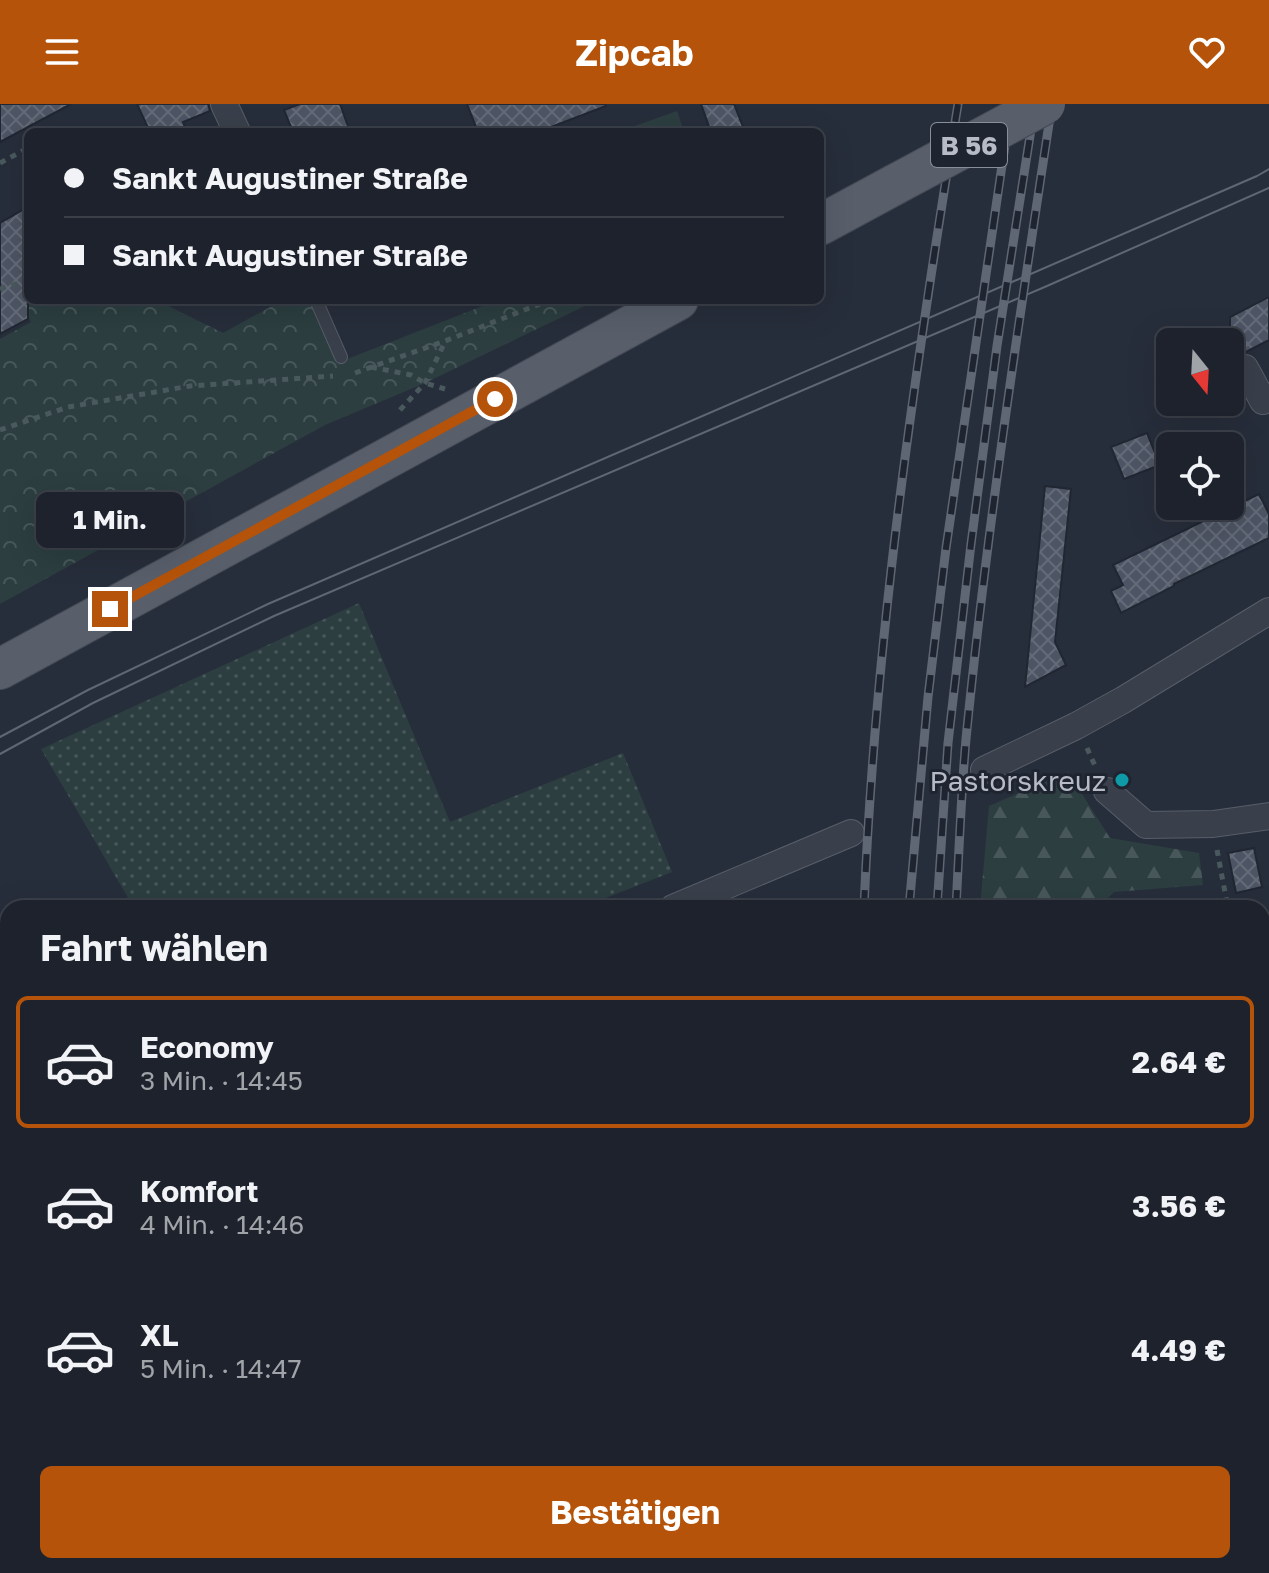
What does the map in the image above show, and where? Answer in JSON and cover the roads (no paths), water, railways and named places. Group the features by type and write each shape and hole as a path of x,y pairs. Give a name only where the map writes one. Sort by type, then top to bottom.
{"main road":[{"name":"B 56","path":"824,223 1045,104"},
{"path":"0,669 671,304"}],"street":[{"path":"224,104 235,128"},
{"path":"1245,368 1263,401 1269,397"},
{"path":"984,770 1123,700 1269,611"},
{"path":"1107,791 1146,825 1213,824 1269,816"},
{"path":"692,900 851,833"}],"lane":[{"path":"318,304 341,357"}],"tram line":[{"path":"0,737 88,690 268,604 1269,169"},
{"path":"0,754 93,703 274,616 1269,188"}],"railway":[{"path":"864,900 869,807 887,605 912,404 958,104"},
{"path":"910,900 928,697 946,548 1011,104"},
{"path":"938,900 948,743 971,544 997,346 1035,104"},
{"path":"956,900 966,739 984,580 1052,104"}],"place":[{"name":"Pastorskreuz","path":"1122,780"}]}
